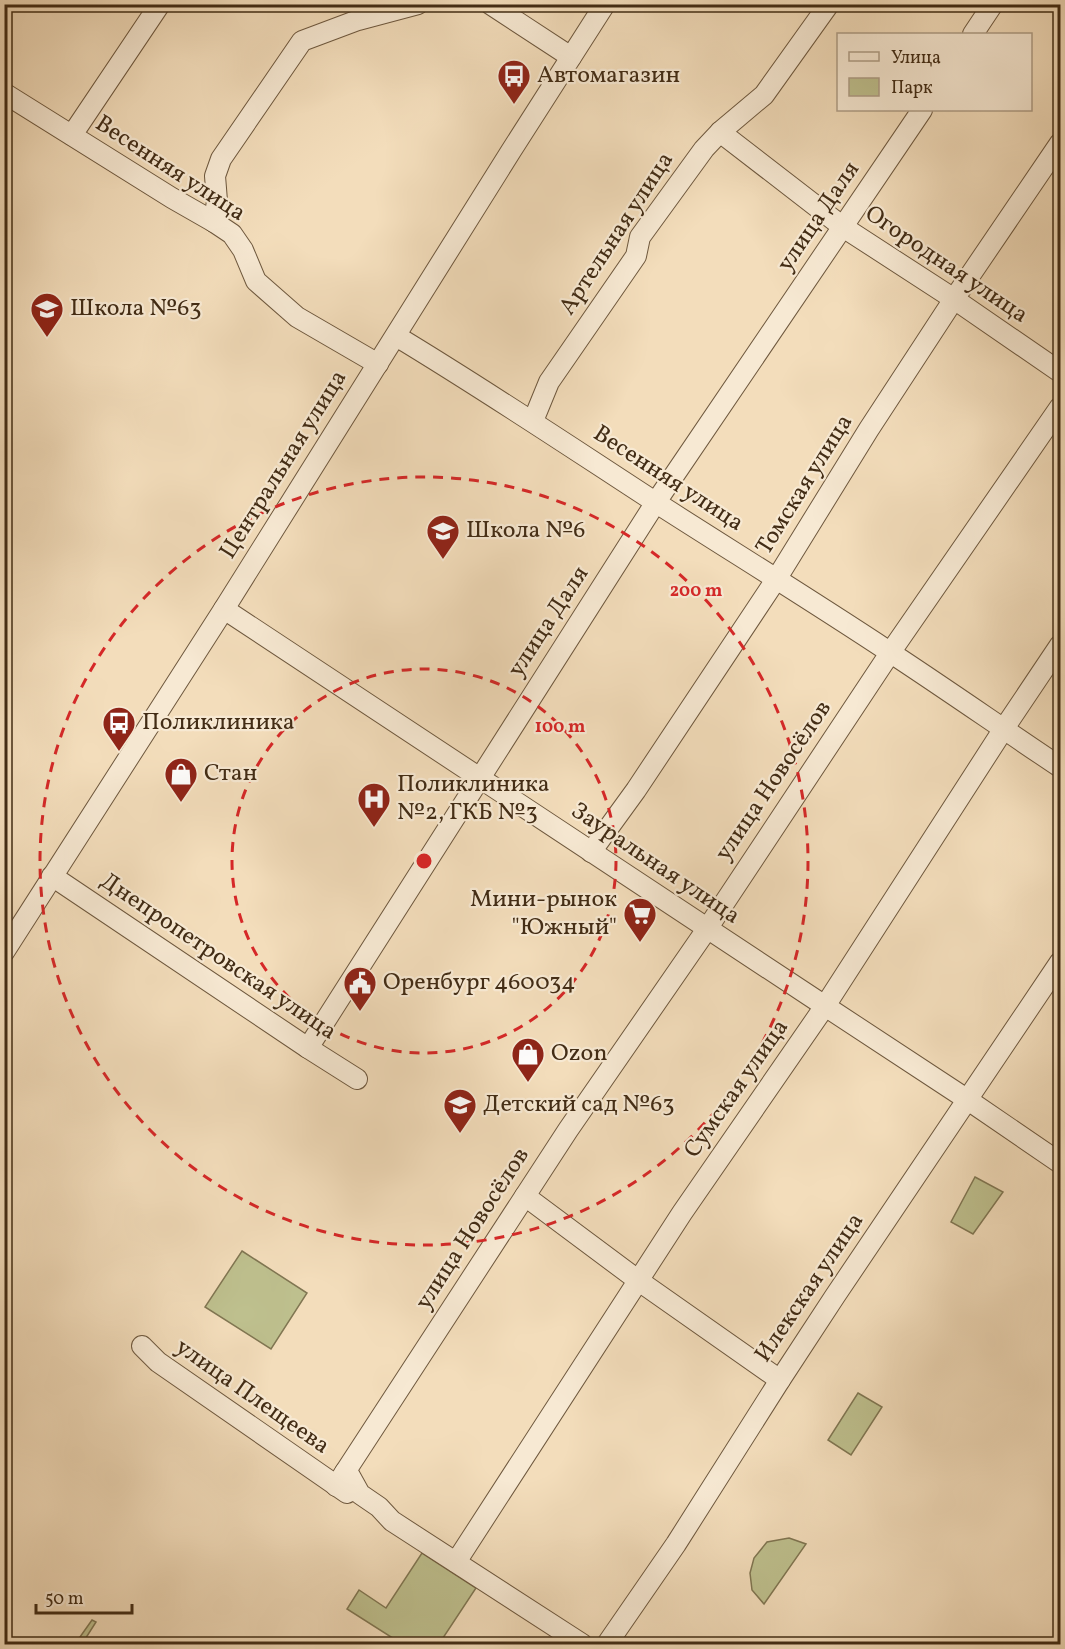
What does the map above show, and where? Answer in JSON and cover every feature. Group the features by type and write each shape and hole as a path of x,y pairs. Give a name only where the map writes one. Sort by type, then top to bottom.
{"street":[{"path":"72,135 160,4"},
{"path":"214,222 217,201 214,176 221,159 302,41 358,20 418,4"},
{"path":"490,4 571,57"},
{"name":"Центральная улица","path":"4,952 224,609 605,4"},
{"name":"Артельная улица","path":"533,421 549,382 636,256 640,237 704,149 720,132 764,95 829,4"},
{"path":"974,33 993,4"},
{"name":"Весенняя улица","path":"4,93 231,234 243,250 256,281 297,317 378,364"},
{"name":"улица Даля","path":"308,1048 656,502 921,111"},
{"name":"Огородная улица","path":"720,132 843,227 954,299 1060,372"},
{"name":"Томская улица","path":"591,852 636,790 777,578 868,429 1060,143"},
{"name":"Весенняя улица","path":"396,336 777,578 1060,767"},
{"name":"улица Новосёлов","path":"340,1479 568,1130 707,929 890,652 1060,407"},
{"name":"Зауральная улица","path":"224,609 1060,1163"},
{"name":"Сумская улица","path":"456,1562 682,1213 825,1006 1003,729 1060,645"},
{"name":"Днепропетровская улица","path":"52,876 357,1079"},
{"name":"Илекская улица","path":"607,1644 676,1544 780,1380 1060,962"},
{"path":"525,1196 639,1281 780,1380"},
{"name":"улица Плещеева","path":"142,1346 158,1362 340,1479"},
{"path":"340,1479 350,1476 360,1494 379,1507 392,1521 582,1644"}],"green space":[{"path":"975,1177 1003,1192 973,1234 951,1222"},
{"path":"242,1251 307,1293 271,1349 205,1307"},
{"path":"858,1393 882,1407 851,1455 828,1440"},
{"path":"789,1538 806,1544 764,1604 752,1590 750,1573 754,1558 767,1542"},
{"path":"422,1553 476,1588 439,1644 402,1644 347,1609 359,1590 386,1608"},
{"path":"92,1620 96,1622 82,1644 75,1644"}],"place":[{"name":"Автомагазин","path":"514,105"},
{"name":"Школа №63","path":"47,338"},
{"name":"Школа №6","path":"443,560"},
{"name":"Поликлиника","path":"119,752"},
{"name":"Стан","path":"181,803"},
{"name":"Поликлиника №2, ГКБ №3","path":"374,828"},
{"name":"Мини-рынок \"Южный\"","path":"640,943"},
{"name":"Оренбург 460034","path":"360,1012"},
{"name":"Ozon","path":"528,1083"},
{"name":"Детский сад №63","path":"460,1134"}]}
